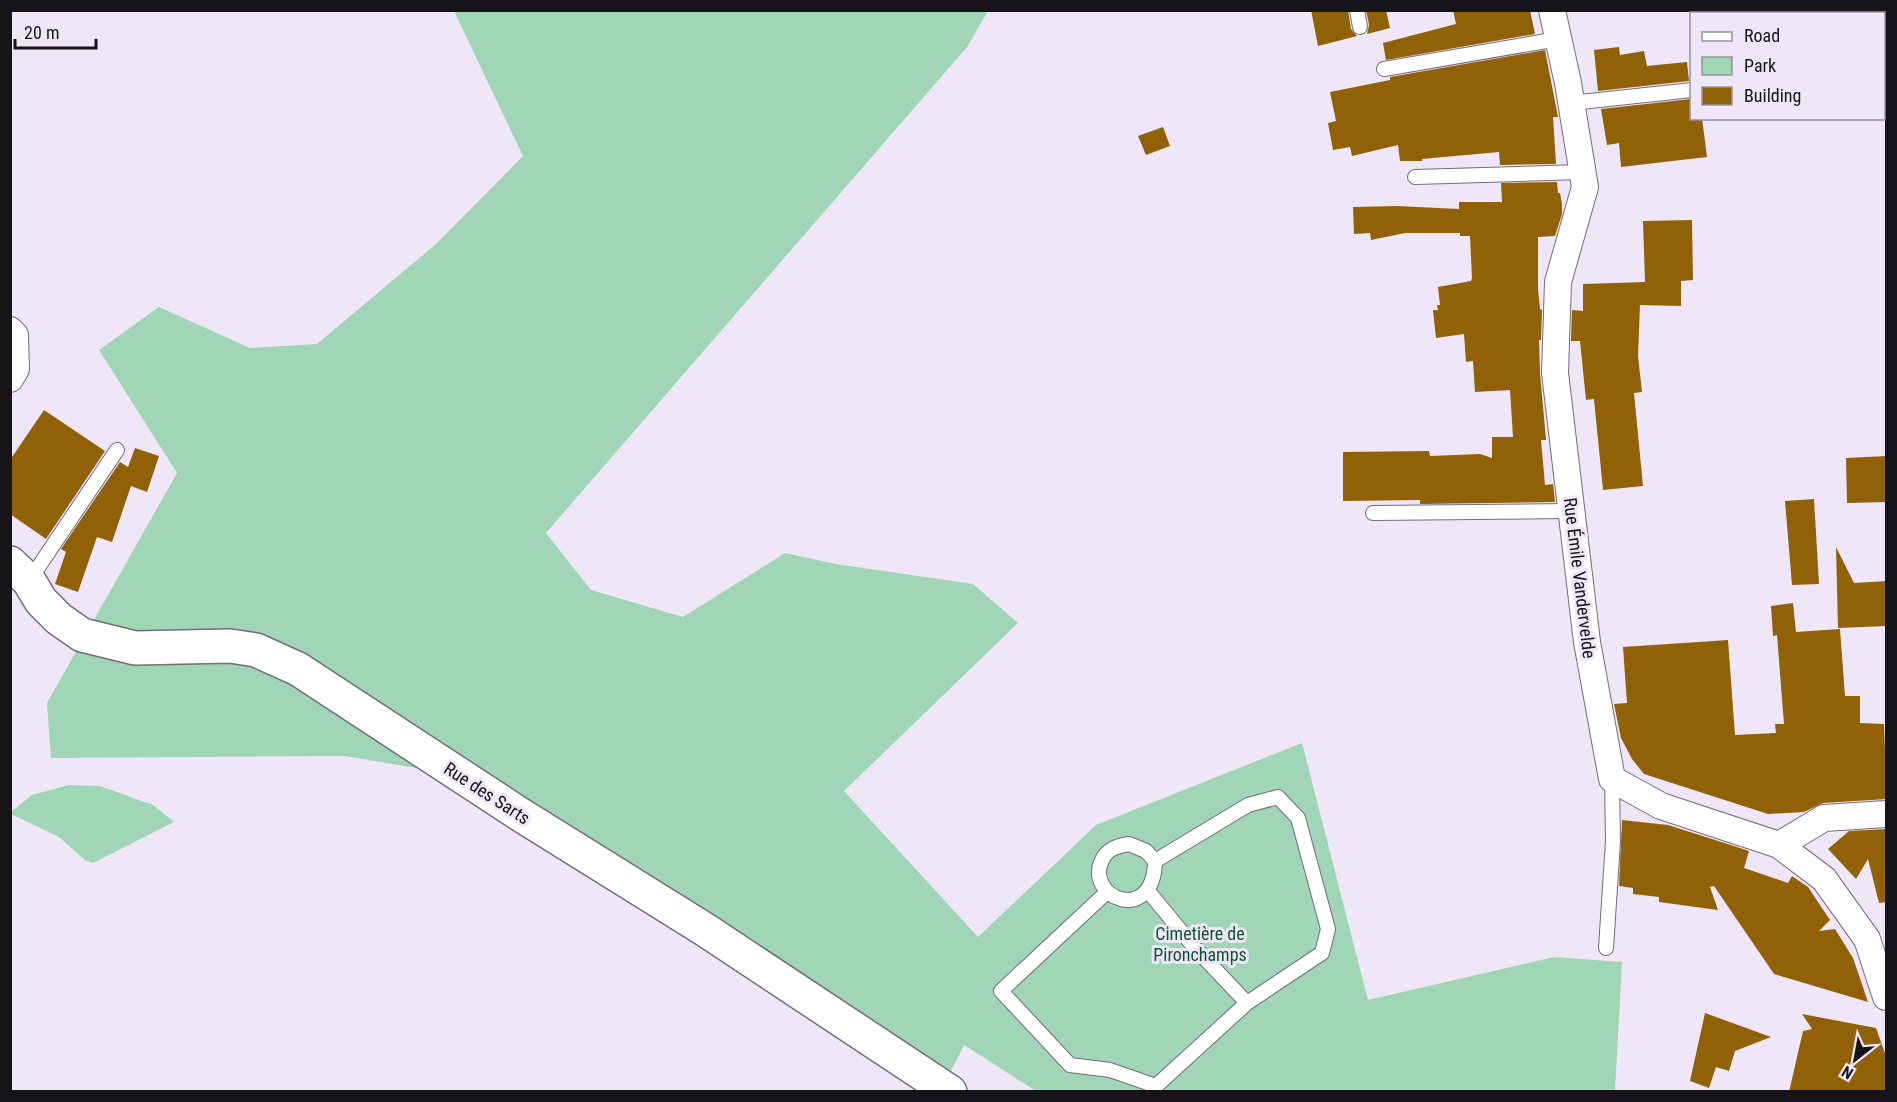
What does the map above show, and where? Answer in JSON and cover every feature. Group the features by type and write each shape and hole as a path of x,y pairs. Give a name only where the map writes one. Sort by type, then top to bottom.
{"street":[{"name":"Rue Émile Vandervelde","path":"1552,10 1585,187 1558,282 1556,374 1587,642 1612,779"},
{"path":"10,330 15,335 16,369 10,379"},
{"name":"Rue des Sarts","path":"20,572 47,607 59,619 82,635 135,648 230,646 256,650 298,669 521,815 704,929 950,1092"},
{"path":"1612,779 1661,806 1779,845 1824,879 1867,939 1887,997"},
{"path":"1779,845 1824,818 1887,814"}],"lane":[{"path":"1357,10 1360,27"},
{"path":"1384,69 1558,39"},
{"path":"1571,103 1690,90"},
{"path":"1415,177 1582,172"},
{"path":"20,572 117,450"},
{"path":"1373,513 1572,511"},
{"path":"1606,948 1613,841 1612,779"},
{"path":"1107,892 1002,991 1070,1065 1110,1070 1155,1089 1247,1003 1322,953 1328,929 1298,818 1278,797 1248,806 1155,861"},
{"path":"1129,844 1146,851 1155,861 1153,883 1148,891 1131,900 1115,897 1107,892 1099,875 1104,856 1111,849 1129,844"},
{"path":"1148,891 1195,948 1247,1003"}],"green space":[{"name":"Cimetière de Pironchamps","path":"454,11 988,11 967,47 546,533 591,590 683,617 785,553 836,564 973,584 1018,623 844,791 978,937 1096,825 1302,743 1368,1000 1554,957 1622,962 1615,1091 1036,1091 964,1045 951,1071 493,781 345,756 51,758 47,703 177,473 99,350 159,307 250,348 317,344 436,244 523,156"},
{"path":"69,785 100,786 153,805 174,822 93,863 85,860 59,837 11,814 32,795"}],"building":[{"path":"1311,10 1348,10 1351,29 1357,36 1318,46"},
{"path":"1366,10 1386,10 1390,28 1367,34 1369,25"},
{"path":"1453,10 1530,10 1535,34 1386,60 1383,43 1456,24"},
{"path":"1619,47 1620,55 1644,51 1647,66 1687,62 1689,81 1598,91 1594,50"},
{"path":"1545,50 1558,117 1553,117 1556,164 1500,165 1499,152 1422,159 1422,161 1400,161 1398,145 1352,156 1350,147 1333,150 1328,123 1336,121 1330,92 1390,80 1390,77"},
{"path":"1690,99 1690,120 1702,120 1707,157 1621,167 1619,143 1607,145 1601,109"},
{"path":"1163,127 1170,146 1146,155 1138,136"},
{"path":"1557,182 1562,214 1555,236 1538,237 1538,289 1542,310 1541,340 1539,340 1540,373 1546,440 1541,440 1545,485 1553,484 1555,502 1420,504 1420,500 1343,501 1343,452 1429,451 1430,456 1480,454 1492,458 1492,437 1513,437 1510,390 1475,392 1473,361 1466,362 1464,334 1436,338 1433,310 1438,310 1437,305 1440,305 1438,287 1471,281 1472,278 1470,236 1460,236 1460,233 1405,233 1371,240 1370,233 1354,234 1353,207 1397,206 1459,209 1459,202 1502,202 1501,183"},
{"path":"1692,220 1693,280 1681,281 1681,306 1640,305 1638,356 1642,392 1634,393 1643,486 1603,490 1594,399 1586,400 1580,341 1571,341 1572,310 1583,311 1583,284 1645,282 1643,221"},
{"path":"44,410 105,451 46,539 10,514 10,460"},
{"path":"135,448 159,456 147,492 131,486 112,542 97,537 78,592 55,584 66,552 61,549 120,462 128,467"},
{"path":"1887,456 1887,502 1847,503 1846,458"},
{"path":"1814,499 1819,584 1792,585 1785,501"},
{"path":"1836,547 1854,583 1887,581 1887,626 1838,628"},
{"path":"1793,603 1796,632 1840,629 1845,696 1860,696 1860,723 1884,724 1887,799 1823,803 1804,812 1768,814 1644,774 1632,759 1621,738 1614,704 1627,703 1623,647 1728,640 1735,735 1776,733 1775,724 1784,724 1777,635 1773,636 1771,606"},
{"path":"1622,820 1668,825 1749,851 1744,868 1788,883 1792,876 1808,887 1830,920 1819,931 1835,929 1853,958 1868,1002 1774,974 1714,886 1710,887 1718,910 1659,902 1659,897 1633,894 1633,888 1619,886"},
{"path":"1887,829 1887,902 1879,903 1868,859 1856,879 1828,849 1849,831"},
{"path":"1705,1013 1771,1037 1735,1051 1729,1071 1716,1067 1709,1088 1690,1081"},
{"path":"1802,1014 1876,1028 1887,1059 1887,1092 1789,1092 1803,1031 1812,1029"}]}
